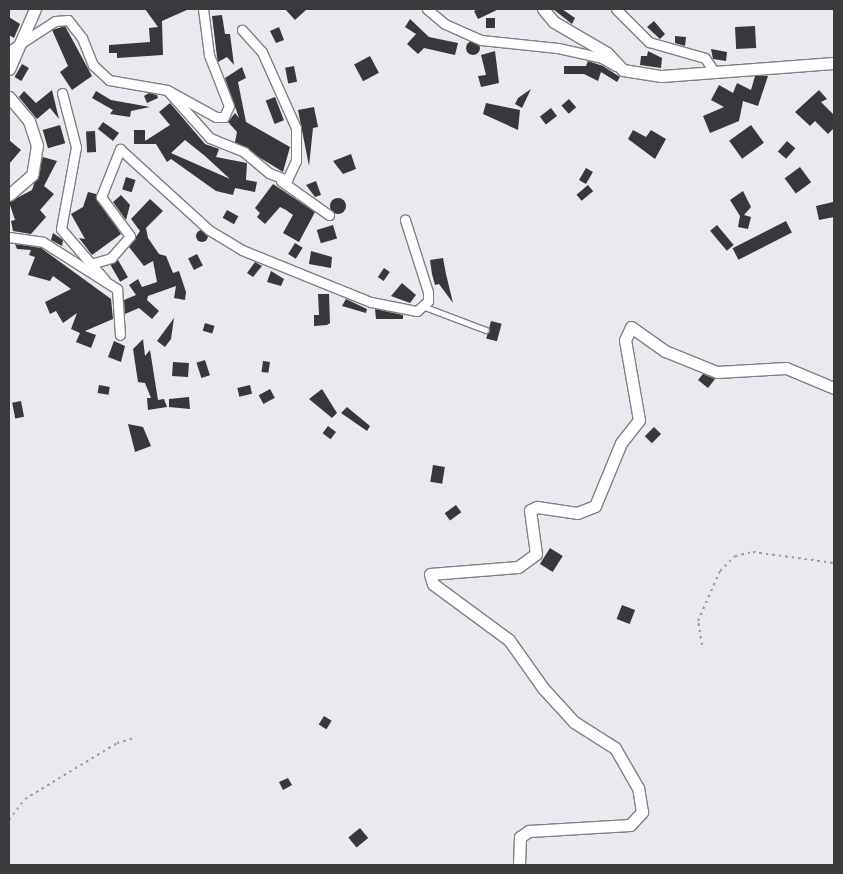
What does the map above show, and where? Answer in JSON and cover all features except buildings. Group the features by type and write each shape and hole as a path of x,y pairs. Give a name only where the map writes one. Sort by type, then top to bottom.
{"street":[{"path":"9,69 35,9"},
{"path":"9,51 55,21 68,20 82,38 93,65 109,80 167,90 216,117 228,113 227,98 209,55 203,9"},
{"path":"427,9 445,24 481,40 558,48 602,58 623,70 662,76 834,63"},
{"path":"543,9 554,22 607,53 623,70"},
{"path":"616,9 649,42 705,58 715,73"},
{"path":"242,30 262,52 296,128 296,161 287,180 281,181"},
{"path":"167,90 210,138 252,157 281,181 329,215"},
{"path":"62,94 76,147 61,228 94,263 105,280"},
{"path":"9,97 29,122 38,145 32,175 9,195"},
{"path":"94,263 111,258 130,236 102,197 120,149 210,230 242,250 379,304 417,311 424,307 425,277 405,220"},
{"path":"9,237 43,242 117,289 120,335"},
{"path":"519,865 520,837 529,831 630,825 642,812 638,788 616,748 574,722 543,688 509,640 433,584 430,574 518,567 536,554 530,510 577,513 595,506 621,443 639,420 625,340 631,328 665,351 718,372 786,368 834,388"}],"lane":[{"path":"424,307 486,330"}],"path":[{"path":"702,645 698,621 720,571 735,556 753,552 834,563"},
{"path":"9,820 25,799 117,743 134,738"}]}
